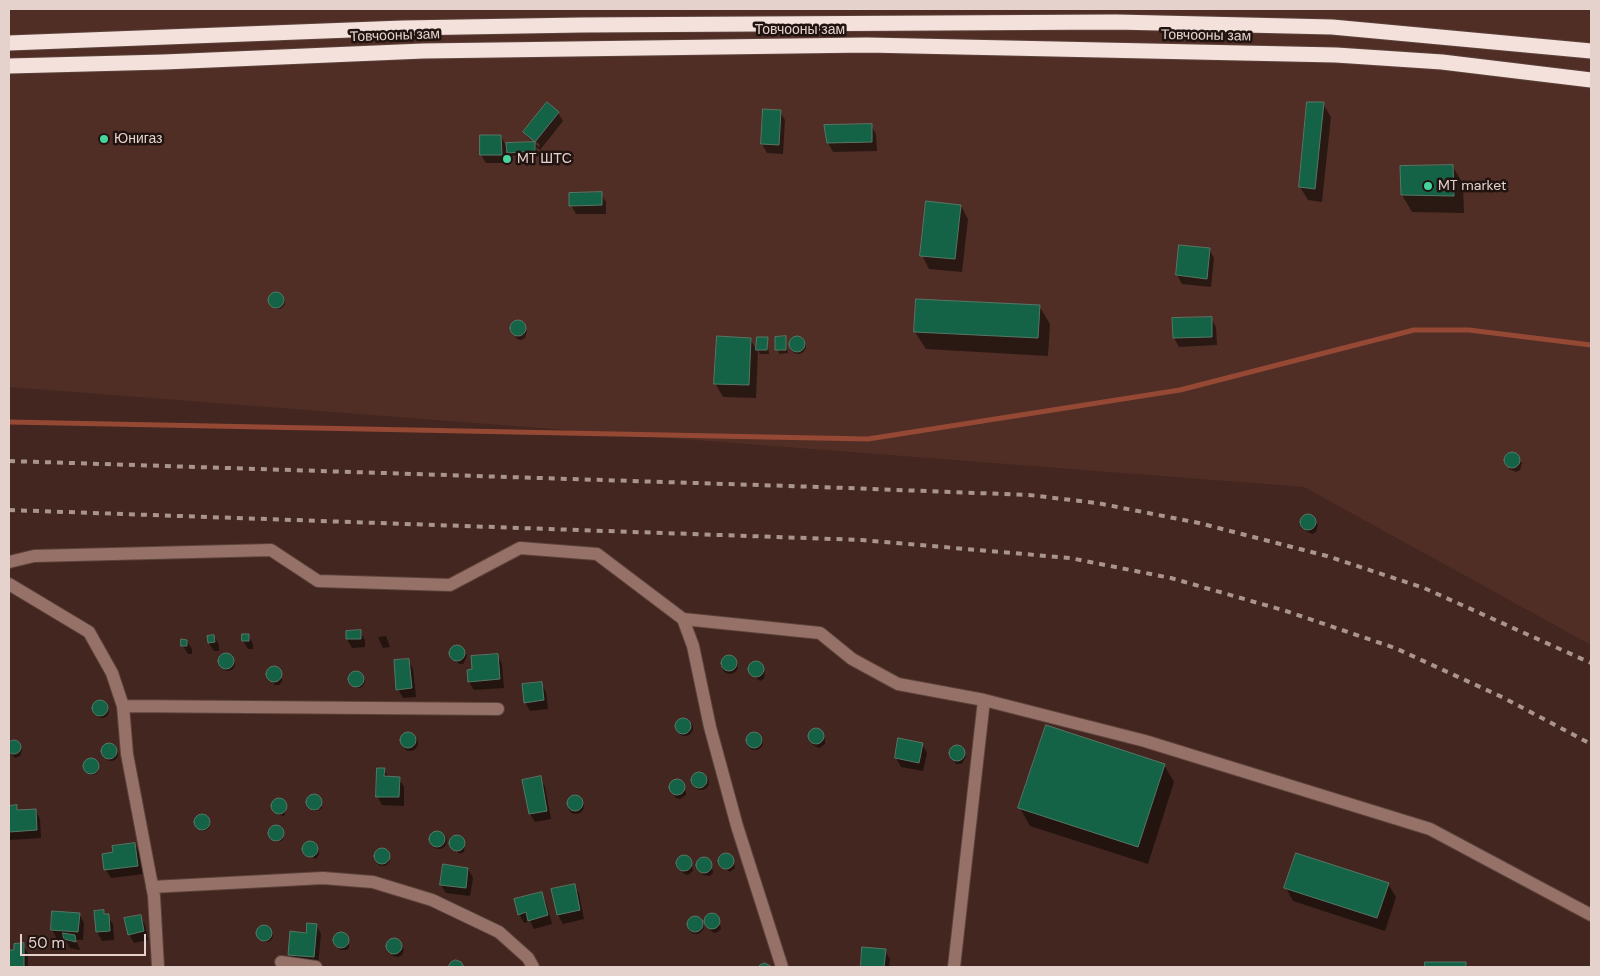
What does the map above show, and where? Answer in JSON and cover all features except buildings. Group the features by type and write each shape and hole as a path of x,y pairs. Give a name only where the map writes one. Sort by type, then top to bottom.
{"highway":[{"name":"Товчооны зам","path":"9,43 433,28 1116,22 1332,27 1591,52"},
{"name":"Товчооны зам","path":"9,66 164,62 423,50 867,46 1336,55 1442,62 1591,80"}],"street":[{"path":"9,562 34,556 271,550 318,581 450,585 520,548 597,554 683,619 820,633 852,658 898,684 984,700 1145,741 1430,828 1591,915"},
{"path":"9,584 89,632 112,673 123,706 127,754 152,886 158,967"},
{"path":"683,619 693,646 710,727 737,826 782,967"},
{"path":"954,967 984,700"},
{"path":"123,706 498,709"},
{"path":"152,886 322,878 373,882 432,900 499,932 528,958 533,967"},
{"path":"281,962 316,967"}],"shaded area":[{"path":"9,9 1591,9 1591,645 1304,487 9,387"}],"waterway":[{"path":"9,422 868,439 1180,390 1414,330 1469,330 1591,345"}],"railway":[{"path":"9,461 1029,495 1097,503 1199,523 1327,556 1424,588 1591,663"},
{"path":"9,510 862,540 1070,558 1171,578 1286,611 1395,648 1504,698 1591,744"}],"place":[{"name":"Юнигаз","path":"104,139"},
{"name":"MT ШТС","path":"507,159"},
{"name":"MT market","path":"1428,186"}]}
